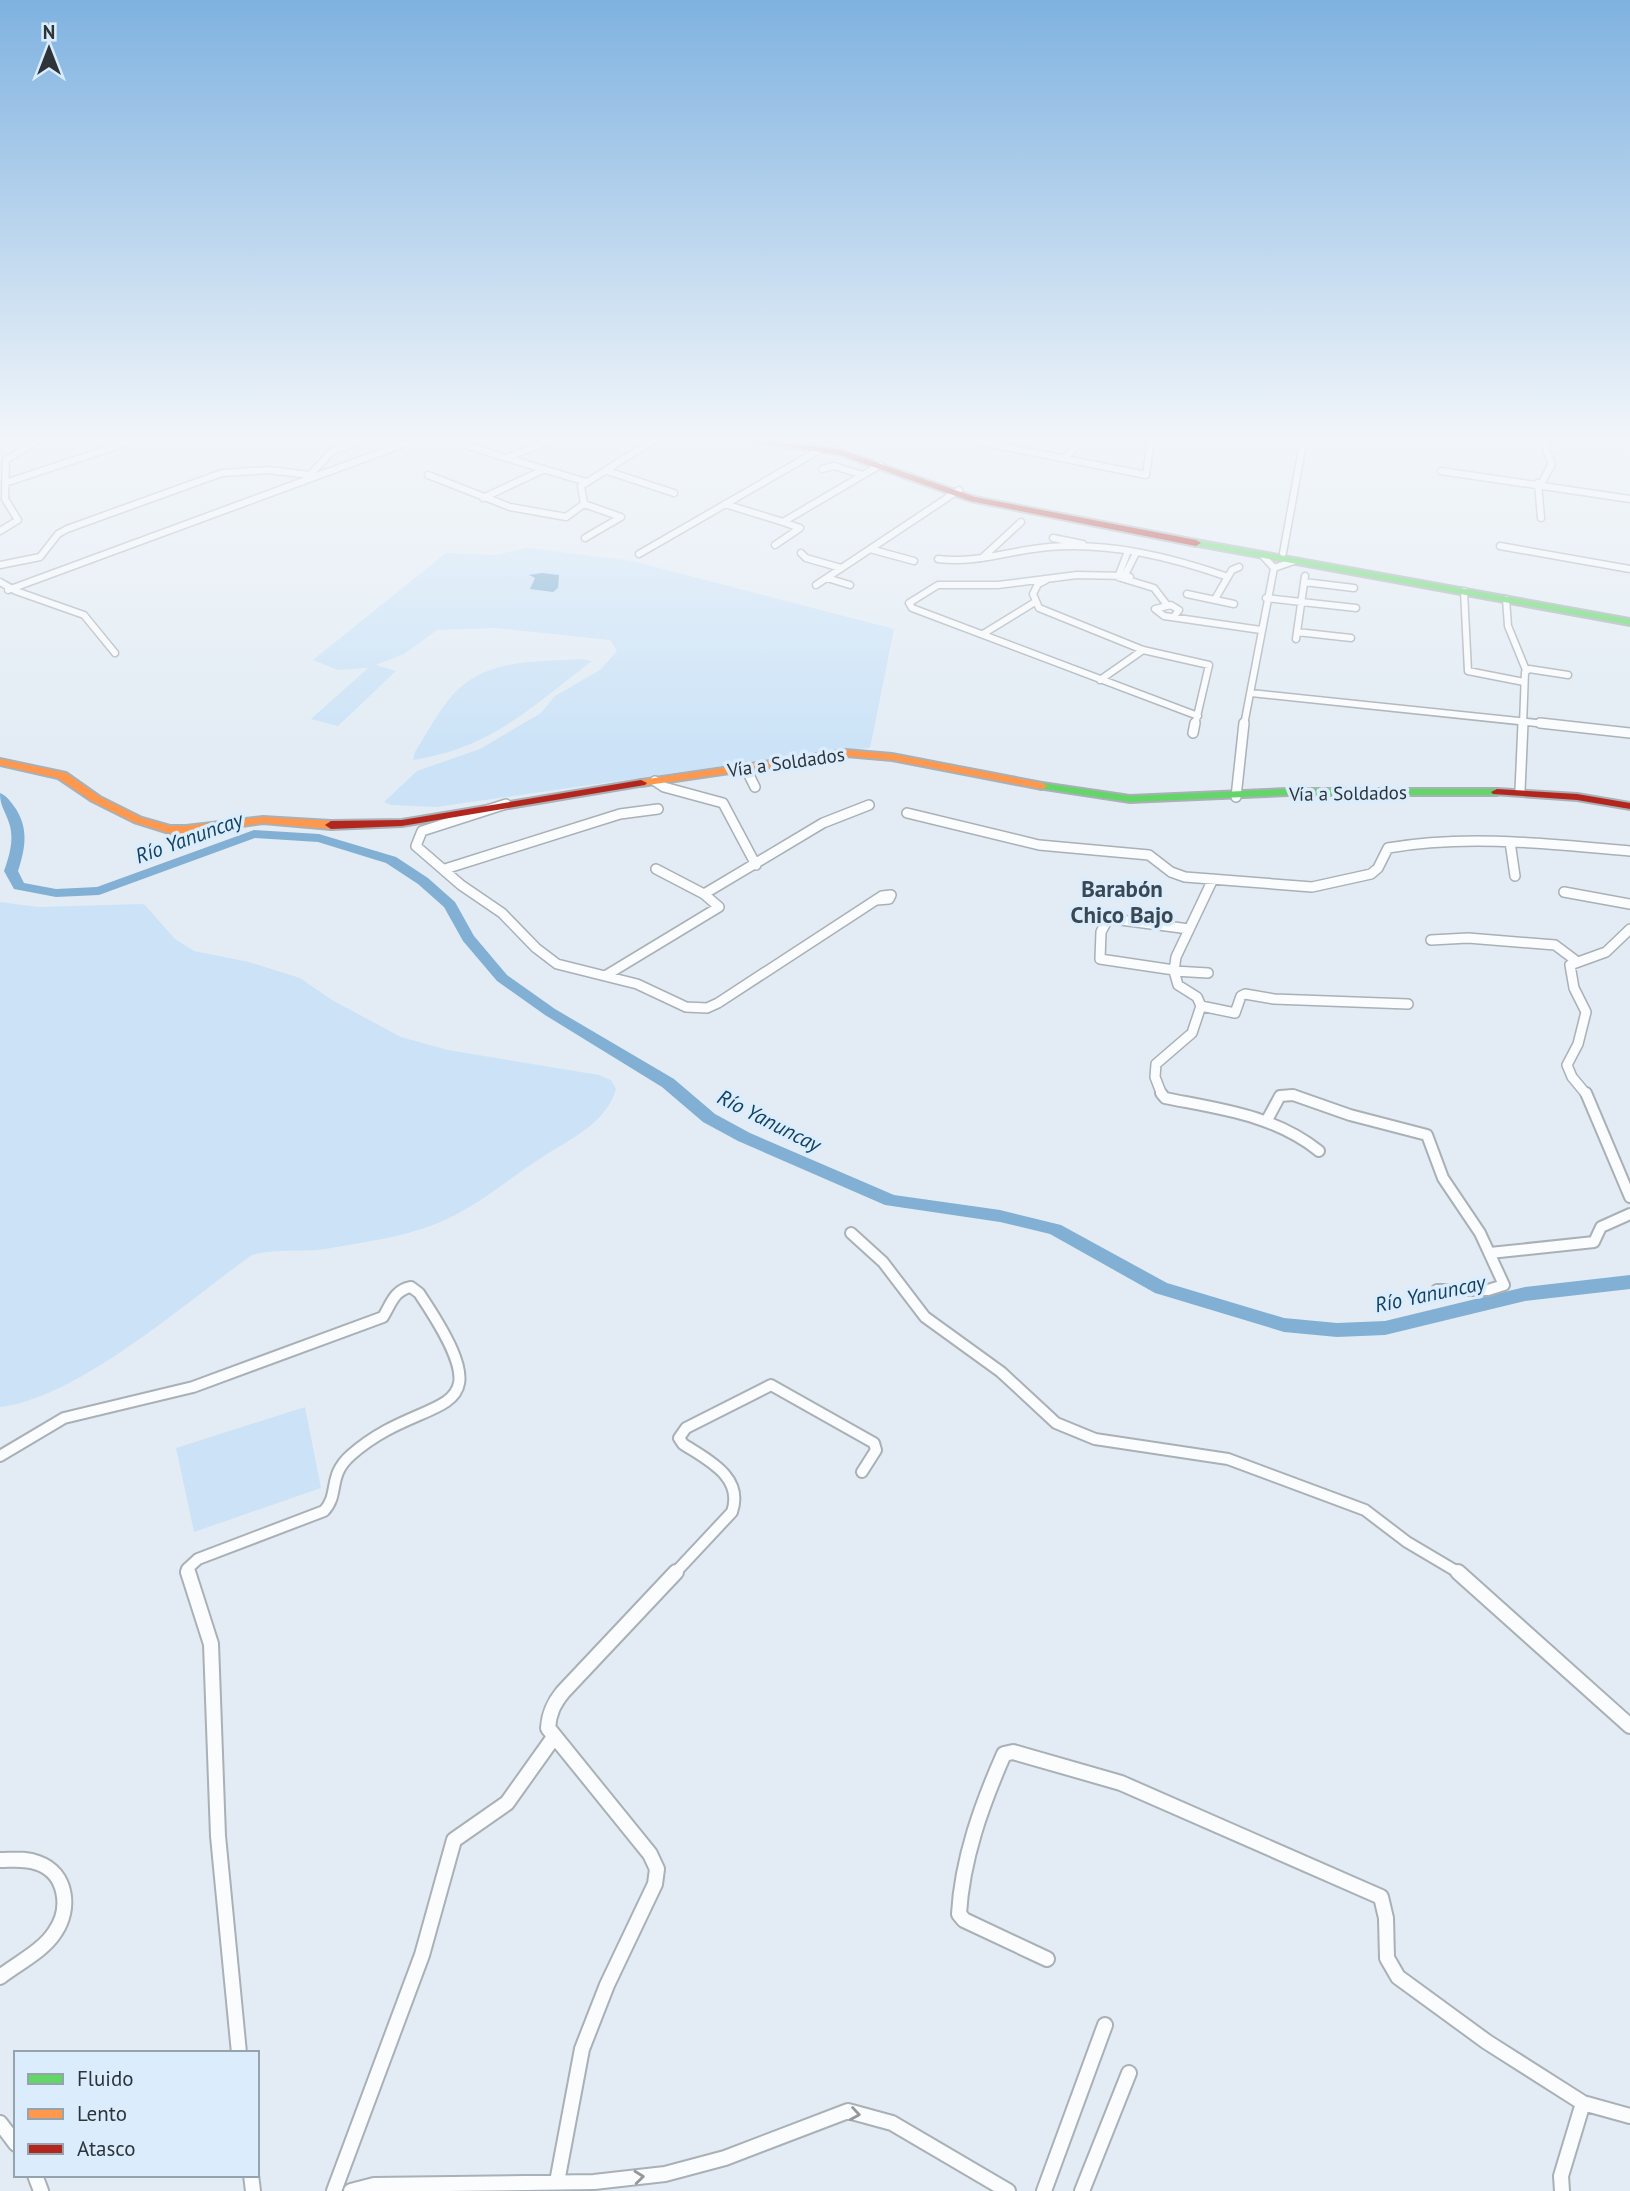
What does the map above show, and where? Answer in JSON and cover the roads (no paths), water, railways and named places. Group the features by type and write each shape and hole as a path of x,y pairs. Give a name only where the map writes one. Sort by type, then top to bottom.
{"main road":[{"path":"1179,540 1264,556 1288,557 1630,619"},
{"path":"1201,540 1464,591 1514,598"},
{"name":"Vía a Soldados","path":"0,762 62,775 117,810 169,829 214,828 263,820 326,825 402,823 654,781 863,753 1107,798 1170,801 1287,792 1520,792 1581,796 1630,806"}],"street":[{"path":"0,565 40,556 53,540"},
{"path":"8,590 143,540"},
{"path":"639,554 663,540"},
{"path":"775,545 782,540"},
{"path":"816,585 883,540"},
{"path":"982,558 1001,540"},
{"path":"1075,540 1085,546"},
{"path":"1236,797 1240,747 1266,598 1274,568 1288,557 1290,540"},
{"path":"938,559 982,558 1048,547 1085,546 1180,561 1228,577"},
{"path":"1500,546 1630,569"},
{"path":"870,549 914,561"},
{"path":"1118,577 1128,551"},
{"path":"1127,576 1126,571 1136,553"},
{"path":"801,554 806,558 841,568"},
{"path":"1264,556 1274,568"},
{"path":"1215,599 1228,577 1239,567"},
{"path":"1174,609 1168,592 1127,576 1053,578 998,585 938,585 909,603 912,608 1198,716"},
{"path":"1118,577 1157,590 1174,609 1262,627"},
{"path":"827,578 850,585"},
{"path":"1053,578 1038,584 1033,594 1040,608 1143,650 1209,665 1193,733"},
{"path":"1351,638 1297,636 1305,579 1354,588"},
{"path":"0,582 8,590 41,596 82,613 115,653"},
{"path":"1464,591 1468,671 1524,682"},
{"path":"1187,594 1234,604"},
{"path":"1266,598 1356,608"},
{"path":"1514,598 1504,608 1525,670 1520,792"},
{"path":"983,634 1035,602"},
{"path":"1100,680 1143,650"},
{"path":"1525,670 1567,675"},
{"path":"1251,693 1630,733"},
{"path":"745,768 755,787"},
{"path":"654,781 664,787 717,799 723,803 756,865"},
{"path":"506,804 422,831 416,846 461,885 502,913 551,960 568,968 645,987 686,1007 707,1008 877,900"},
{"path":"704,894 823,823 869,805"},
{"path":"445,869 620,814 658,809"},
{"path":"907,813 1029,843 1149,855 1177,875 1320,886 1371,874 1378,868 1384,852 1397,845 1510,842 1630,850"},
{"path":"1510,842 1515,876"},
{"path":"605,976 718,910 719,905 704,894 656,869"},
{"path":"1213,879 1176,957 1174,970 1178,985 1197,997 1201,1006 1192,1033 1156,1064 1154,1070 1159,1093 1165,1098 1267,1120 1296,1132 1319,1151"},
{"path":"1564,892 1630,904"},
{"path":"1189,929 1108,919 1101,932 1100,959 1208,973"},
{"path":"1630,929 1626,942 1606,953 1575,960 1570,965 1569,973 1586,1013 1578,1044 1567,1065 1568,1071 1588,1096 1630,1197"},
{"path":"1431,940 1468,939 1555,945 1575,960"},
{"path":"1201,1006 1235,1013 1241,996 1245,994 1307,1001 1408,1004"},
{"path":"1267,1120 1280,1096 1293,1095 1350,1115 1427,1135 1443,1178 1469,1214 1504,1285 1476,1291 1437,1290"},
{"path":"1490,1253 1594,1242 1601,1227 1630,1214"},
{"path":"851,1233 883,1262 925,1317 1001,1372 1056,1423 1095,1439 1228,1459 1365,1510 1407,1542 1473,1581 1630,1726"},
{"path":"0,1456 64,1418 193,1387 265,1358 360,1327 383,1317 396,1290 402,1287 411,1287 419,1293 460,1368 461,1385 449,1402 403,1421 364,1444 337,1470 332,1483 333,1500 324,1511 198,1559 187,1569 211,1644 219,1836 239,2051"},
{"path":"557,2182 582,2049 607,1985 655,1884 657,1869 650,1854 554,1737 548,1727 548,1714 554,1702 665,1580 732,1512 738,1501 732,1481 683,1444 679,1438 686,1428 771,1385 874,1443 877,1450 862,1472"},
{"path":"334,2191 422,1955 454,1840 462,1831 487,1820 500,1810 554,1737"},
{"path":"1047,1959 964,1920 959,1914 963,1882 996,1772 1004,1754 1013,1752 1121,1783 1373,1891 1381,1897 1387,1910 1384,1955 1389,1967 1398,1977 1487,2042 1583,2103 1630,2116"},
{"path":"0,1860 28,1860 48,1867 63,1884 67,1902 55,1932 0,1977"},
{"path":"1044,2191 1105,2025"},
{"path":"1082,2191 1129,2073"},
{"path":"1562,2191 1561,2176 1583,2103"},
{"path":"351,2191 374,2185 434,2182 594,2182 665,2174 725,2158 848,2111 892,2123 987,2176 1007,2191"},
{"path":"0,2123 14,2141"}],"water":[{"path":"529,575 559,575 558,588 553,592 530,589 535,578"}],"waterway":[{"name":"Río Yanuncay","path":"0,797 13,815 18,832 17,850 11,871 19,886 56,893 99,891 254,834 319,838 391,860 423,881 450,905 468,938 502,978 550,1012 668,1083 709,1118 744,1137 891,1201 1000,1216 1055,1229 1161,1288 1284,1325 1337,1330 1385,1328 1525,1294 1630,1282"}],"district":[{"name":"Barabón Chico Bajo","path":"1122,902"}]}
